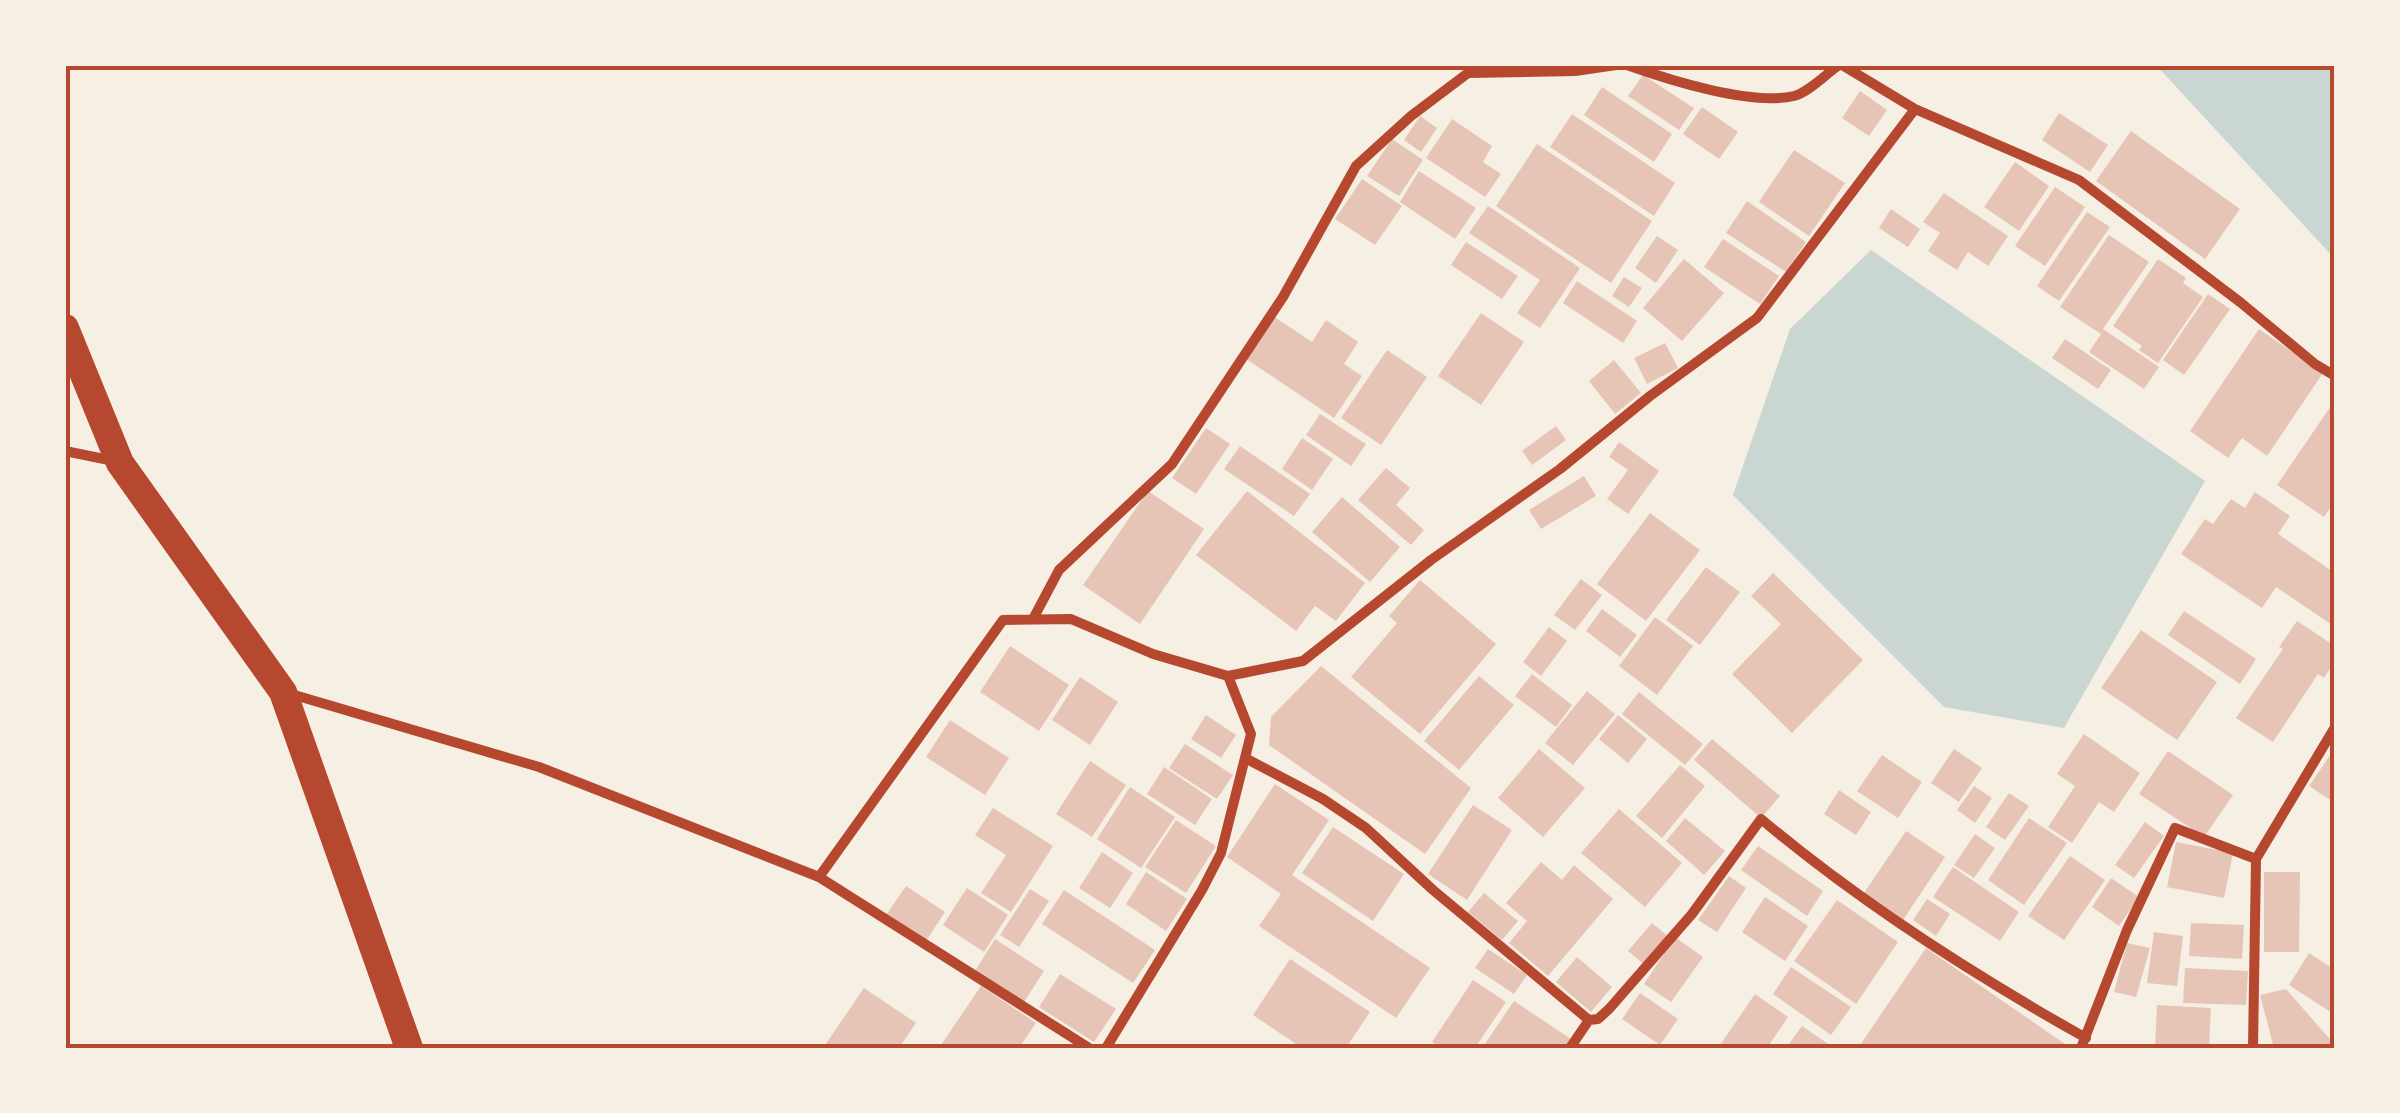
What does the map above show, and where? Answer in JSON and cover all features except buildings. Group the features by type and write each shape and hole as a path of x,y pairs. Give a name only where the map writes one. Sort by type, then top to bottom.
{"highway":[{"path":"65,328 120,462 282,692 409,1048"}],"street":[{"path":"1033,619 1060,570 1172,464 1284,297 1356,166 1411,116 1468,74 1575,71 1616,65"},
{"path":"1627,65 1678,82 1748,96 1796,96 1840,65 1915,109 2079,180 2335,376"},
{"path":"819,877 1003,620 1071,619 1153,654 1228,676 1303,660 1431,560 1758,318 1915,109"},
{"path":"65,451 120,462"},
{"path":"1106,1048 1202,890 1220,853 1252,734 1228,676"},
{"path":"282,692 539,767 819,877 1089,1048"},
{"path":"2253,1048 2256,860 2335,728"},
{"path":"1245,758 1324,799 1366,828 1433,890 1589,1020 1598,1019 1608,1009 1683,924 1761,819 1815,864 1892,919 2084,1043 2127,930 2175,828 2256,860"},
{"path":"1570,1048 1589,1020"}],"shaded area":[{"path":"2156,65 2335,65 2335,259"},
{"path":"1871,250 2205,481 2064,728 1944,707 1733,495 1790,329"}]}
